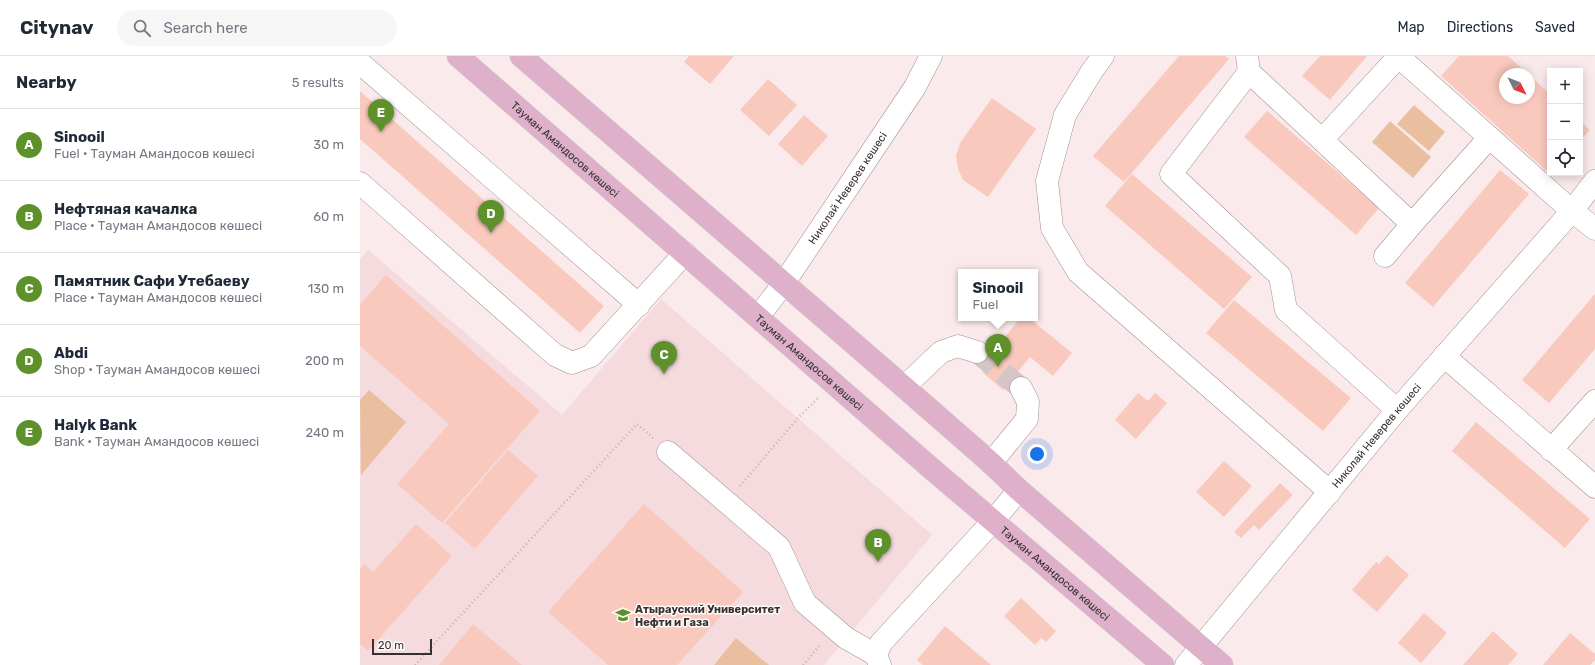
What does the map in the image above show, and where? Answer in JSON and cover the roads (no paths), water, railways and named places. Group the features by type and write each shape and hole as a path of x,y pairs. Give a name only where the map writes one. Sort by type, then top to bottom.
{"main road":[{"name":"Тауман Амандосов көшесі","path":"458,56 993,521 1163,665"},
{"path":"521,56 904,387 1019,490 1222,665"}],"street":[{"name":"Николай Неверев көшесі","path":"758,317 784,283 915,87 931,56"},
{"path":"1103,56 1065,115 1047,181 1052,228 1078,272 1330,492"},
{"path":"1322,140 1398,56 1572,211 1595,229"},
{"path":"360,63 639,305"},
{"path":"1397,410 1286,310 1280,276 1171,174 1248,64 1322,140 1412,224"},
{"path":"1386,256 1412,224 1489,138"},
{"name":"Николай Неверев көшесі","path":"1186,665 1397,410 1572,211 1595,181"},
{"path":"360,183 555,355 572,363 592,356 685,253"},
{"path":"904,387 941,352 958,346 977,352"},
{"path":"1444,356 1595,487"},
{"path":"991,464 1027,419 1028,402 1021,388"},
{"path":"1551,450 1595,401"},
{"path":"668,452 779,547 805,603 846,638 878,660 881,642 993,521 1019,490"}],"tunnel":[{"path":"977,352 1021,388"}],"place":[{"name":"Halyk Bank","path":"381,132"},
{"name":"Abdi","path":"491,233"},
{"name":"Sinooil","path":"998,367"},
{"name":"Памятник Сафи Утебаеву","path":"664,374"},
{"name":"Нефтяная качалка","path":"878,562"},
{"name":"Атырауский Университет Нефти и Газа","path":"623,615"}]}
